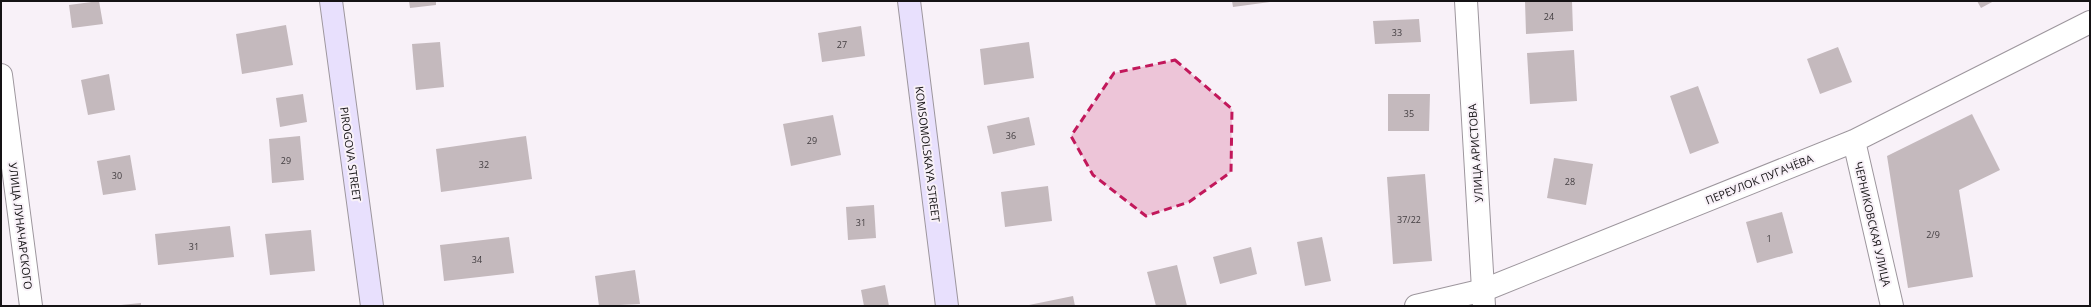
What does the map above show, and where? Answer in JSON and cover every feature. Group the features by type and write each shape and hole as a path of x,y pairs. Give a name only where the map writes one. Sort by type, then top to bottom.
{"main road":[{"name":"PIROGOVA STREET","path":"331,1 372,306"},
{"name":"KOMSOMOLSKAYA STREET","path":"909,1 947,306"}],"street":[{"name":"УЛИЦА АРИСТОВА","path":"1466,1 1484,298"},
{"name":"ПЕРЕУЛОК ПУГАЧЁВА","path":"1416,306 1484,298 1854,141 2090,22"},
{"name":"УЛИЦА ЛУНАЧАРСКОГО","path":"1,75 31,306"},
{"name":"ЧЕРНИКОВСКАЯ УЛИЦА","path":"1854,141 1892,306"}],"highlighted area":[{"path":"1175,60 1232,109 1231,172 1189,202 1146,216 1093,175 1071,136 1114,73"}],"building":[{"path":"99,1 103,24 72,28 69,5"},
{"path":"409,1 436,1 436,5 410,8"},
{"path":"1232,1 1270,1 1270,2 1233,7"},
{"path":"1525,1 1572,1 1573,31 1526,34"},
{"path":"1977,1 1994,1 1981,8"},
{"path":"1419,19 1421,42 1375,44 1373,21"},
{"path":"286,25 293,65 242,74 236,34"},
{"path":"861,26 865,56 822,62 818,33"},
{"path":"440,42 444,87 416,90 412,44"},
{"path":"1029,42 1034,78 984,85 980,49"},
{"path":"1838,47 1852,82 1820,94 1807,59"},
{"path":"1574,50 1577,101 1530,104 1527,53"},
{"path":"109,74 115,110 88,115 81,80"},
{"path":"1698,86 1719,143 1690,154 1670,96"},
{"path":"303,94 307,122 280,127 276,98"},
{"path":"1388,94 1430,94 1429,131 1388,131"},
{"path":"1972,114 2000,170 1959,190 1973,277 1908,288 1887,156"},
{"path":"833,115 841,155 791,166 783,124"},
{"path":"1029,117 1035,145 993,154 987,126"},
{"path":"300,136 304,180 272,183 269,139"},
{"path":"526,136 532,179 441,192 436,149"},
{"path":"130,155 136,190 103,195 97,161"},
{"path":"1554,158 1593,164 1586,205 1547,198"},
{"path":"1425,174 1432,261 1393,264 1387,177"},
{"path":"1048,186 1052,221 1005,227 1001,192"},
{"path":"874,205 876,238 848,240 846,207"},
{"path":"1782,212 1793,253 1757,263 1746,222"},
{"path":"230,226 234,257 158,265 155,234"},
{"path":"311,230 315,271 270,275 265,234"},
{"path":"509,237 514,273 444,281 440,245"},
{"path":"1322,237 1331,281 1305,286 1297,242"},
{"path":"1251,247 1257,274 1220,284 1213,257"},
{"path":"1177,265 1187,306 1156,306 1147,272"},
{"path":"635,270 640,304 599,306 595,276"},
{"path":"885,285 889,306 864,306 861,290"},
{"path":"1073,296 1075,306 1029,306 1029,305"},
{"path":"141,303 141,306 121,306 121,305"}]}
